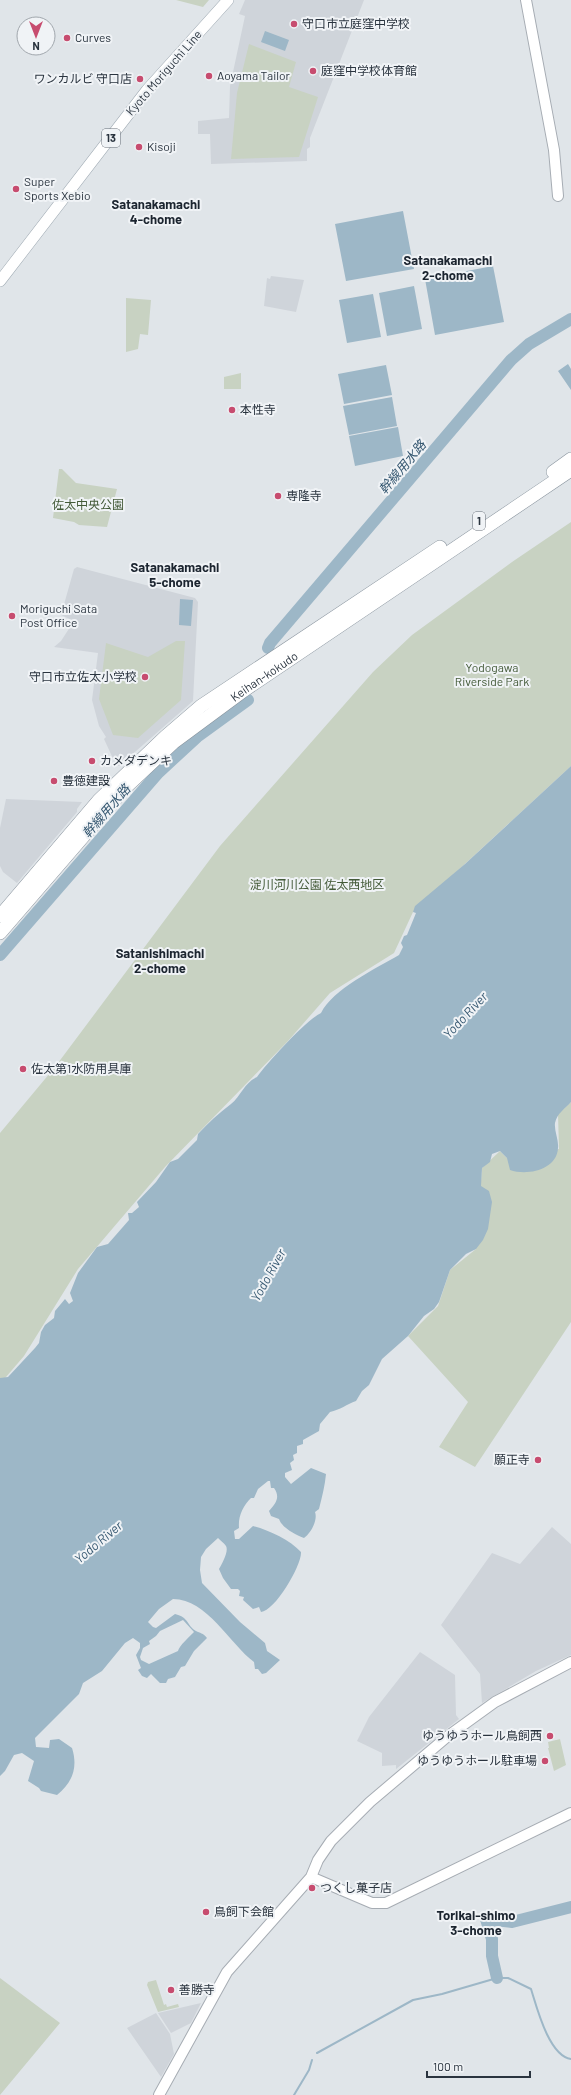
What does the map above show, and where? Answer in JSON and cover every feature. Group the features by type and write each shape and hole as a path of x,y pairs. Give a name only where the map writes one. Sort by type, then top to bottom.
{"highway":[{"name":"Keihan-kokudo","path":"0,933 126,787 154,759 199,723 571,459"},
{"name":"Keihan-kokudo","path":"0,916 100,800 164,737 201,706 390,587 571,470"}],"main road":[{"name":"Kyoto Moriguchi Line","path":"0,281 147,90 228,0"}],"street":[{"path":"526,0 554,150 558,196"},
{"path":"159,2095 227,1972 311,1877 318,1860 331,1841 370,1802 448,1736 495,1702 571,1662"},
{"path":"311,1877 372,1903 386,1903 571,1813"}],"shaded area":[{"name":"守口市立庭窪中学校","path":"245,0 364,0 310,138 310,147 307,149 307,161 211,164 210,134 198,134 198,121 229,118 230,86 245,16 239,14"},
{"path":"271,276 304,280 296,312 264,306 267,278 270,279"},
{"name":"守口市立佐太小学校","path":"77,567 195,598 198,602 193,701 119,766 116,765 104,739 106,737 99,726 92,700 98,653 54,647 61,641 74,621 61,615 74,569"},
{"path":"6,799 82,802 77,809 77,812 17,883 3,872 0,866 0,828"},
{"path":"552,1527 571,1544 571,1655 536,1671 482,1703 480,1674 441,1625 492,1553 520,1564"},
{"path":"420,1652 455,1675 456,1715 459,1719 396,1769 396,1765 382,1766 382,1753 357,1741 369,1717"},
{"path":"201,2003 191,2023 171,2033 158,2013"},
{"path":"156,2013 170,2034 174,2054 161,2077 127,2028"}],"green space":[{"path":"176,0 209,0 203,7"},
{"path":"249,44 296,62 289,87 318,97 299,157 231,159 237,93"},
{"path":"126,298 151,300 148,335 140,334 138,349 126,352"},
{"path":"241,373 241,389 224,389 224,377"},
{"name":"佐太中央公園","path":"59,469 62,469 76,483 117,489 107,527 79,525 74,522 53,518"},
{"name":"淀川河川公園 佐太西地区","path":"571,522 571,766 413,912 394,953 330,993 288,1041 165,1167 78,1269 24,1356 0,1384 0,1133 55,1067 220,846 373,672 412,635 512,562"},
{"path":"176,641 185,641 181,700 138,738 113,735 99,699 106,643 148,657"},
{"path":"571,1102 571,1322 475,1467 439,1447 468,1402 408,1336 438,1306 450,1270 476,1249 482,1168 500,1151 507,1158 559,1149 558,1114"},
{"path":"560,1739 566,1765 554,1771 548,1748 548,1742"},
{"path":"0,1978 60,2023 0,2095"},
{"path":"156,1980 164,2005 166,2004 167,2007 178,2004 179,2007 158,2012 147,1985 148,1982"}],"water":[{"path":"265,31 289,40 285,51 261,42"},
{"path":"403,211 414,269 346,281 335,224"},
{"path":"493,266 504,322 435,335 425,279"},
{"path":"414,286 422,329 387,336 379,293"},
{"path":"373,294 381,337 347,343 339,300"},
{"path":"568,364 571,369 571,390 558,371"},
{"path":"386,365 392,395 344,404 338,374"},
{"path":"392,397 397,426 349,435 343,406"},
{"path":"398,427 403,456 355,466 349,436"},
{"path":"180,599 193,600 191,626 179,625"},
{"name":"Yodo River","path":"571,766 571,1102 559,1114 555,1123 558,1145 556,1156 552,1162 540,1170 517,1172 510,1170 507,1158 500,1151 492,1154 490,1162 482,1168 481,1186 489,1191 492,1202 488,1229 483,1240 476,1249 466,1254 450,1270 439,1302 434,1309 424,1316 408,1336 382,1359 369,1385 362,1391 356,1401 330,1412 320,1424 319,1431 303,1440 303,1444 297,1446 297,1453 293,1455 294,1460 290,1463 292,1470 285,1473 285,1477 291,1484 311,1468 326,1474 319,1509 315,1512 316,1519 307,1536 304,1538 293,1533 283,1525 279,1519 271,1516 269,1511 276,1501 277,1495 274,1488 271,1488 270,1481 258,1489 254,1498 251,1498 246,1504 240,1515 239,1528 234,1531 235,1539 239,1539 253,1526 279,1536 291,1543 301,1552 297,1567 287,1586 273,1604 267,1610 261,1612 259,1607 253,1609 243,1600 244,1597 239,1596 240,1591 238,1589 231,1589 223,1578 219,1569 225,1558 227,1548 218,1538 206,1549 201,1557 200,1570 202,1583 240,1622 265,1643 267,1651 280,1660 266,1673 262,1674 258,1669 255,1669 254,1662 207,1614 197,1606 185,1601 173,1599 159,1609 148,1622 156,1628 175,1614 180,1615 193,1629 203,1634 207,1638 194,1651 185,1666 181,1667 175,1677 168,1679 166,1683 160,1683 151,1674 147,1678 142,1676 138,1670 141,1668 136,1655 140,1648 140,1643 133,1638 125,1643 102,1671 83,1683 79,1694 35,1738 36,1747 49,1748 50,1740 59,1739 72,1748 74,1755 74,1768 73,1774 67,1785 57,1795 41,1791 28,1781 34,1761 22,1753 14,1755 5,1771 0,1776 0,1378 8,1377 35,1348 39,1343 41,1332 45,1325 54,1318 55,1311 65,1299 69,1304 73,1301 70,1293 78,1273 97,1247 108,1244 129,1220 128,1213 132,1213 139,1207 137,1202 156,1182 170,1162 178,1159 197,1140 198,1134 234,1101 246,1086 257,1077 288,1042 306,1024 321,1013 335,996 356,980 399,955 403,947 401,943 404,936 407,935 416,913 413,912 415,906 465,864","holes":["183,1620 194,1632 182,1644 178,1651 149,1664 141,1660 140,1657 143,1648 150,1644 149,1641 160,1631"]}],"waterway":[{"name":"幹線用水路","path":"268,648 270,643 511,360 529,344 571,319"},
{"name":"幹線用水路","path":"0,955 158,773 197,737 248,700"},
{"path":"497,1978 492,1956 492,1939 486,1919 512,1922 571,1907"},
{"path":"317,2053 413,2000 442,1994 497,1978 508,1978 531,1989 540,2019 550,2041 563,2056 571,2059"},
{"path":"294,2095 309,2070 312,2060"}],"place":[{"name":"守口市立庭窪中学校","path":"294,24"},
{"name":"Curves","path":"67,38"},
{"name":"庭窪中学校体育館","path":"313,71"},
{"name":"Aoyama Tailor","path":"209,76"},
{"name":"ワンカルビ 守口店","path":"140,79"},
{"name":"Kisoji","path":"139,147"},
{"name":"Super Sports Xebio","path":"16,189"},
{"name":"本性寺","path":"232,410"},
{"name":"専隆寺","path":"278,496"},
{"name":"Moriguchi Sata Post Office","path":"12,616"},
{"name":"守口市立佐太小学校","path":"145,677"},
{"name":"カメダデンキ","path":"92,761"},
{"name":"豊徳建設","path":"54,781"},
{"name":"佐太第1水防用具庫","path":"23,1069"},
{"name":"願正寺","path":"538,1460"},
{"name":"ゆうゆうホール鳥飼西","path":"550,1736"},
{"name":"ゆうゆうホール駐車場","path":"545,1761"},
{"name":"つくし菓子店","path":"312,1888"},
{"name":"鳥飼下会館","path":"206,1912"},
{"name":"善勝寺","path":"171,1990"}],"district":[{"name":"Satanakamachi 4-chome","path":"156,212"},
{"name":"Satanakamachi 2-chome","path":"448,268"},
{"name":"Satanakamachi 5-chome","path":"175,574"},
{"name":"Satanishimachi 2-chome","path":"160,960"},
{"name":"Torikai-shimo 3-chome","path":"476,1922"}],"park label":[{"name":"Yodogawa Riverside Park","path":"492,675"}]}
